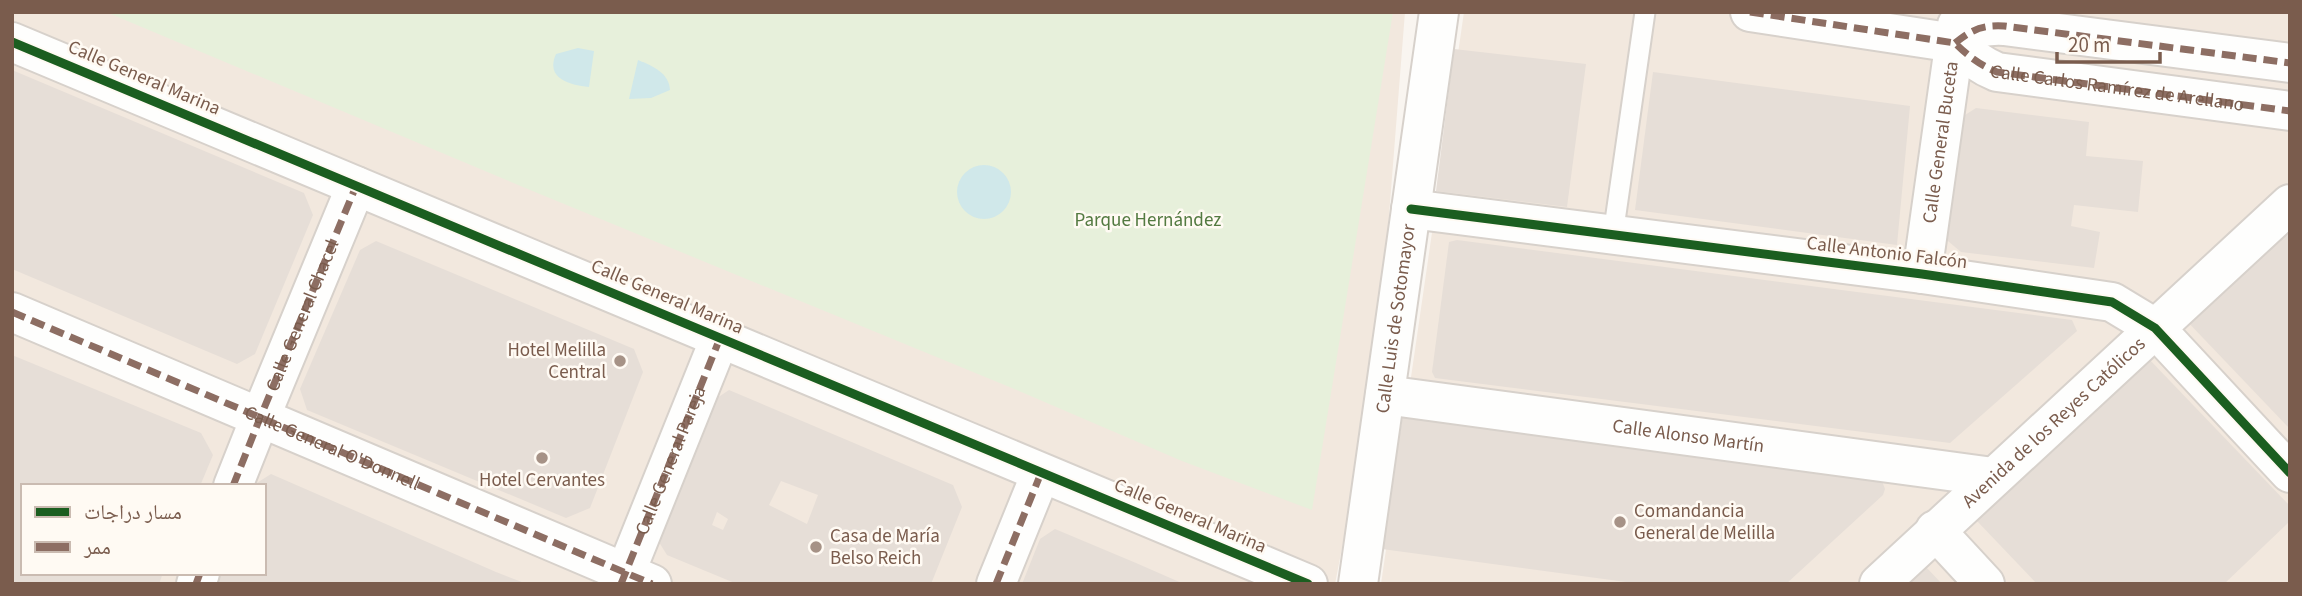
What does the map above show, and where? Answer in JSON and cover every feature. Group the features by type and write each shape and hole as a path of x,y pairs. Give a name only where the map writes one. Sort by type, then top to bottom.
{"street":[{"name":"Calle Luis de Sotomayor","path":"1358,584 1439,12"},
{"path":"1750,12 1957,27 1969,32 1986,25 2004,26 2290,64"},
{"name":"Calle Carlos Ramírez de Arellano","path":"1957,27 1967,55 1997,72 2290,111"},
{"name":"Calle General Buceta","path":"1922,274 1957,27"},
{"name":"Calle General Marina","path":"12,42 1308,584"},
{"name":"Calle General Chacel","path":"234,484 356,186"},
{"name":"Avenida de los Reyes Católicos","path":"1879,584 2290,204"},
{"name":"Calle Antonio Falcón","path":"1411,209 1922,274 2112,302 2155,328 2290,473"},
{"name":"Calle General O'Donnell","path":"12,312 633,580"},
{"name":"Calle General Pareja","path":"633,580 720,338"},
{"name":"Calle Alonso Martín","path":"1385,395 1993,477"},
{"path":"996,584 1041,473"},
{"path":"1935,530 1985,584"}],"lane":[{"path":"1613,235 1645,12"}],"shaded area":[{"path":"12,12 1405,12 1377,368 1335,584 12,584"},
{"path":"1464,12 2290,12 2290,584 1381,584"}],"green space":[{"name":"Parque Hernández","path":"106,12 1393,12 1312,510 1182,461"}],"water":[{"path":"578,48 594,51 589,87 561,79 554,69 556,54"},
{"path":"638,60 663,75 670,90 651,98 629,99"},
{"path":"984,165 1003,173 1011,192 1003,211 984,219 965,211 957,192 965,173"}],"building":[{"path":"1454,49 1586,64 1567,207 1436,191"},
{"path":"12,70 304,193 313,215 255,354 237,364 12,269"},
{"path":"1653,72 1910,106 1897,245 1635,210"},
{"path":"1976,108 2089,122 2086,156 2143,161 2138,212 2074,205 2071,226 2100,232 2094,268 1961,252 1942,236 1953,196 1962,117"},
{"path":"2290,216 2290,429 2183,317"},
{"path":"1457,240 2072,320 2077,331 1950,443 1435,378 1432,372 1449,242"},
{"path":"376,241 634,349 643,372 590,508 566,518 307,410 300,389 360,250"},
{"path":"12,355 201,433 213,455 201,484 21,484 21,575 162,575 159,584 12,584"},
{"path":"2148,358 2290,506 2290,521 2224,584 2037,584 1977,521"},
{"path":"729,390 953,485 962,507 931,584 737,584 667,555 657,539 714,400","holes":["781,481 818,495 807,524 769,505","717,512 728,519 723,530 712,525"]},
{"name":"Comandancia General de Melilla","path":"1403,414 1882,481 1885,489 1883,495 1786,584 1641,584 1382,549"},
{"path":"271,474 527,584 216,584 219,575 266,575 266,484 255,484"},
{"path":"1055,529 1184,584 1022,584 1040,539"},
{"path":"1925,566 1942,584 1905,584"}],"marked path":[{"path":"1750,12 1955,43 1974,60 1997,72 2290,111"},
{"path":"1955,43 1978,29 2004,26 2290,63"},
{"path":"234,484 356,186"},
{"path":"12,312 652,584"},
{"path":"621,584 720,338"},
{"path":"996,584 1041,473"},
{"path":"196,584 199,575"}],"cycle path":[{"path":"12,42 1308,584"},
{"path":"1411,209 1922,274 2112,302 2155,328 2290,473"}],"place":[{"name":"Hotel Melilla Central","path":"620,361"},
{"name":"Hotel Cervantes","path":"542,458"},
{"name":"Comandancia General de Melilla","path":"1620,522"},
{"name":"Casa de María Belso Reich","path":"816,547"}]}
